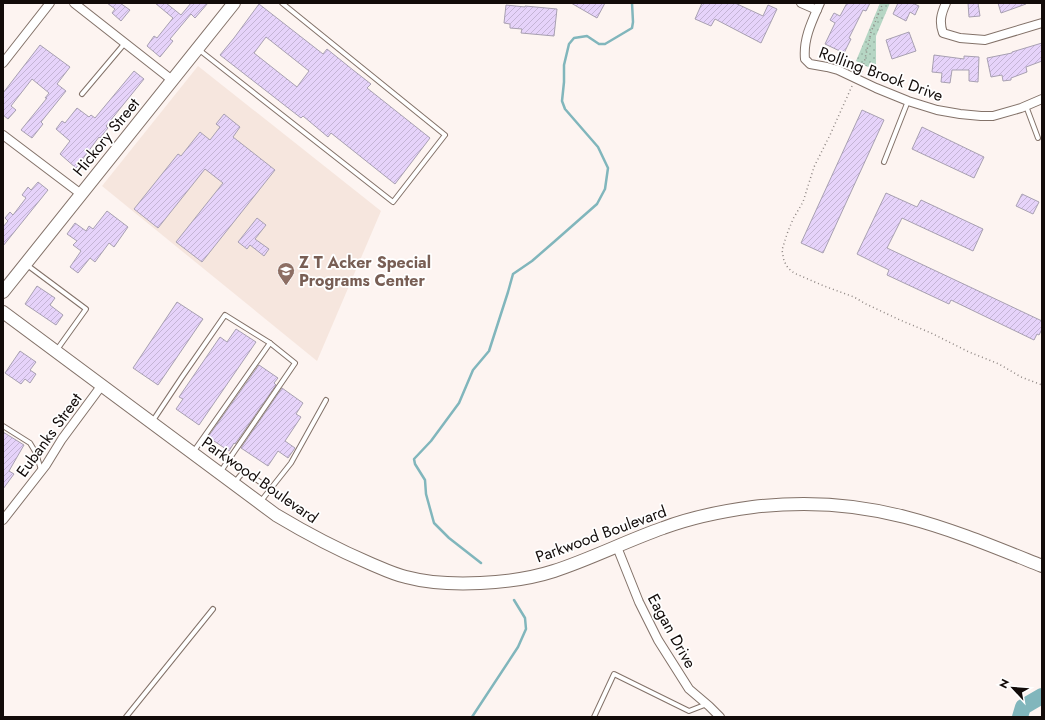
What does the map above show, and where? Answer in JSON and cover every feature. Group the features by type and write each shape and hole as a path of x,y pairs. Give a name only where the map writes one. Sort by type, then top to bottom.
{"main road":[{"name":"Hickory Street","path":"3,292 234,3"},
{"name":"Parkwood Boulevard","path":"3,312 276,515 301,530 358,559 407,578 428,582 455,583 479,583 525,578 553,572 664,527 690,519 719,512 782,504 843,505 897,515 935,525 1042,566"}],"street":[{"path":"3,63 50,3"},
{"path":"74,3 172,80"},
{"path":"801,3 819,6"},
{"path":"946,3 941,16 941,25 944,33 960,38 985,40 1042,23"},
{"name":"Rolling Brook Drive","path":"819,6 806,37 805,59 810,64 838,70 908,101 937,110 981,116 993,116 1026,106 1042,99"},
{"path":"3,135 81,194"},
{"name":"Eubanks Street","path":"3,520 41,471 62,439 102,385"},
{"name":"Eagan Drive","path":"617,547 639,602 658,640 689,689 720,717"}],"lane":[{"path":"198,49 392,202 445,135 282,3"},
{"path":"82,94 125,43"},
{"path":"884,162 908,101"},
{"path":"1026,106 1038,138"},
{"path":"26,264 86,309 56,351"},
{"path":"152,423 225,315 270,343 295,363 220,473"},
{"path":"192,453 270,343"},
{"path":"259,503 291,463 326,400"},
{"path":"3,426 30,443 36,453 41,471"},
{"path":"234,484 244,471 270,489"},
{"path":"126,717 213,609"},
{"path":"594,717 614,674 689,711 707,704"}],"path":[{"path":"883,3 871,32 863,70 853,84 830,136 814,167 803,202 793,219 787,234 782,250 784,261 788,268 794,273 854,297 900,320 1042,385"}],"shaded area":[{"name":"Z T Acker Special Programs Center","path":"198,66 381,211 317,361 102,186"}],"green space":[{"path":"880,3 890,3 876,36 876,71 856,61"}],"building":[{"path":"107,3 120,3 130,10 121,21 112,13 115,9"},
{"path":"155,3 166,3 181,15 191,3 208,3 195,18 191,14 170,39 173,41 160,57 147,46 154,36 157,38 173,18"},
{"path":"571,3 605,3 597,18"},
{"path":"702,3 735,3 763,16 768,5 777,9 761,43 715,19 711,26 695,19"},
{"path":"847,3 870,3 866,11 863,10 849,38 851,39 844,53 825,44 835,23 830,20 834,13 840,16"},
{"path":"898,3 912,3 919,6 915,15 910,12 906,21 893,14"},
{"path":"968,3 978,3 980,16 969,17"},
{"path":"998,3 1026,3 1026,4 1001,13"},
{"path":"259,4 323,54 327,49 371,84 367,88 430,138 395,184 331,133 328,137 303,116 301,118 220,55","holes":["266,37 309,71 297,87 254,53"]},
{"path":"506,5 557,9 554,36 521,33 522,29 510,28 510,24 504,23"},
{"path":"909,32 916,51 892,59 886,40"},
{"path":"1042,43 1042,61 1026,67 1027,72 1011,78 1011,80 1003,81 1002,75 991,77 987,58 1012,53"},
{"path":"40,45 70,67 57,84 66,91 41,122 43,124 32,138 21,130 47,98 45,98 49,93 32,79 11,106 16,110 8,119 3,115 3,93"},
{"path":"934,55 964,59 964,56 979,57 978,82 969,81 969,70 952,70 950,83 941,82 942,73 932,72"},
{"path":"134,71 144,79 106,126 108,128 100,138 99,137 76,168 60,154 70,141 56,129 62,121 65,123 77,108 89,117 91,115 95,118"},
{"path":"862,110 884,120 823,253 801,243"},
{"path":"224,114 240,127 233,137 275,170 202,262 176,242 223,183 205,169 158,228 134,209 178,154 181,156 200,132 210,140 220,127 216,124"},
{"path":"922,127 984,157 974,178 912,149"},
{"path":"38,182 48,190 3,246 3,227 8,221 5,218 10,212 13,215 26,198 22,195 28,187 31,190"},
{"path":"886,193 917,207 921,200 983,229 973,251 902,218 887,248 1042,321 1042,329 1039,335 1037,334 1034,340 951,300 949,304 887,275 889,270 857,254"},
{"path":"1022,194 1039,202 1033,214 1016,206"},
{"path":"107,211 128,227 114,247 109,243 95,262 90,258 78,273 70,267 81,251 73,245 77,241 67,234 75,223 86,231 89,226 93,229"},
{"path":"257,218 266,225 255,239 269,249 264,256 250,245 247,249 238,242"},
{"path":"37,286 55,298 50,305 63,315 56,325 25,304"},
{"path":"177,302 203,319 158,385 133,368"},
{"path":"236,329 256,342 199,425 176,409 183,399 179,397 220,337 227,342"},
{"path":"20,351 36,362 30,370 36,374 30,383 25,379 21,384 5,373"},
{"path":"259,365 278,378 274,383 276,385 229,451 208,437"},
{"path":"282,388 303,403 296,414 301,417 285,441 295,448 288,458 278,451 268,466 241,448"},
{"path":"3,432 24,445 9,471 14,474 3,489"}],"waterway":[{"path":"481,563 449,538 434,523 426,494 425,480 415,464 414,459 431,441 459,403 473,370 489,351 513,274 532,261 597,204 605,189 608,168 598,147 565,109 562,101 564,65 569,44 574,38 587,36 599,44 605,44 632,28 632,3"},
{"path":"472,717 518,647 526,629 525,618 514,600"},
{"path":"1020,717 1023,707 1042,696"}],"place":[{"name":"Z T Acker Special Programs Center","path":"286,286"}]}
